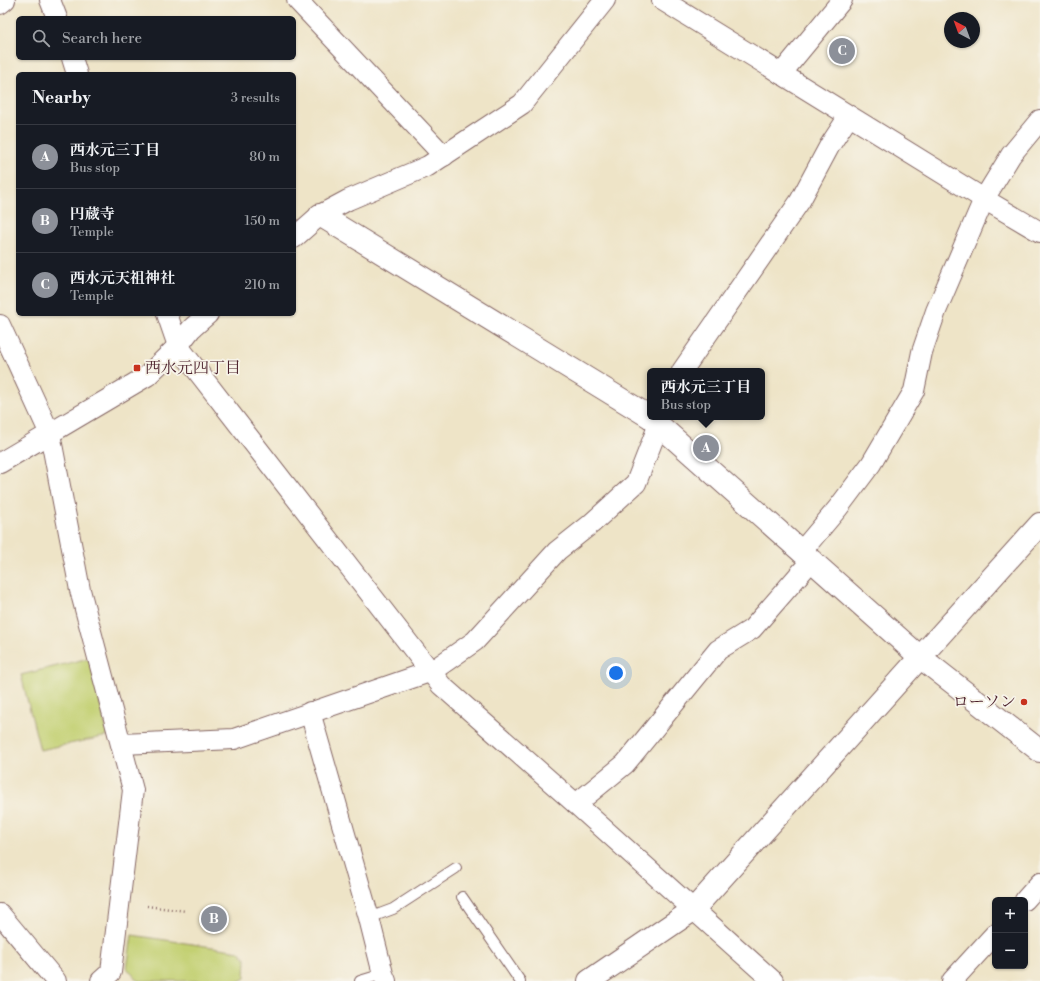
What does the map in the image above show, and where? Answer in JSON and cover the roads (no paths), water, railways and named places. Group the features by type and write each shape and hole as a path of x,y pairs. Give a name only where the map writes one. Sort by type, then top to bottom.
{"street":[{"path":"0,4 5,0"},
{"path":"50,0 56,16"},
{"path":"297,0 444,156"},
{"path":"296,236 320,215 348,200 428,166 522,104 605,0"},
{"path":"662,0 1040,232"},
{"path":"782,74 842,0"},
{"path":"73,60 77,72"},
{"path":"684,368 800,202 830,145 849,116"},
{"path":"576,804 625,764 718,650 752,630 871,464 914,391 922,352 936,311 984,199 1011,155 1040,120"},
{"path":"320,215 647,415"},
{"path":"167,316 178,346 442,685 773,981"},
{"path":"0,463 147,376 178,346 191,329 206,316"},
{"path":"3,337 50,434 80,590 133,790 111,972 101,981"},
{"path":"122,744 234,739 432,671 475,641 557,552 591,524 636,483 653,420"},
{"path":"654,420 920,657 1040,751"},
{"path":"589,981 693,910 1040,524"},
{"path":"310,712 369,918 384,978"},
{"path":"1028,897 1040,883"},
{"path":"0,914 56,981"},
{"path":"952,981 992,937"}],"lane":[{"path":"369,918 393,909 456,868"},
{"path":"462,897 520,981"},
{"path":"360,981 384,978"}],"place":[{"name":"西水元天祖神社","path":"842,51"},
{"name":"西水元四丁目","path":"137,368"},
{"name":"西水元三丁目","path":"706,448"},
{"name":"ローソン","path":"1024,702"},
{"name":"円蔵寺","path":"214,919"}]}
